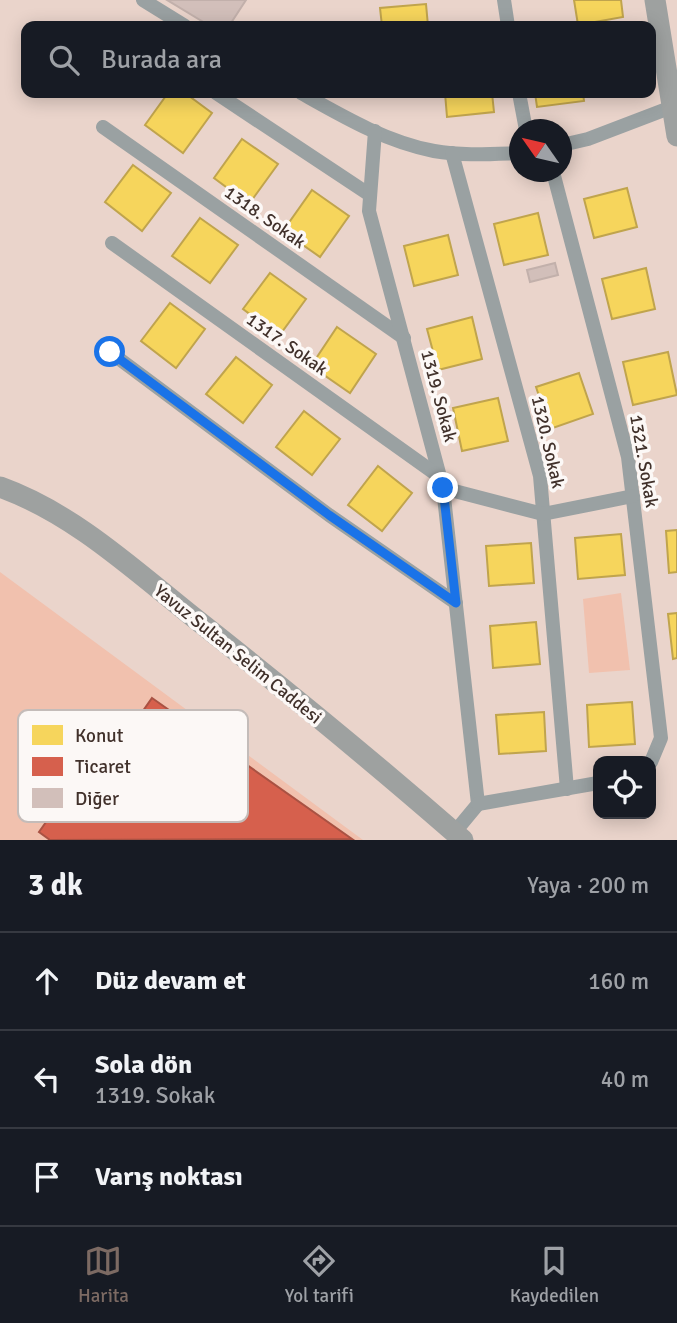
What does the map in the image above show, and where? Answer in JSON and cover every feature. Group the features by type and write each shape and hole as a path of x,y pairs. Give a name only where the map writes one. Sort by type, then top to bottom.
{"street":[{"path":"143,0 157,5 178,21"},
{"path":"504,0 507,21"},
{"path":"655,0 677,136"},
{"path":"224,98 370,195"},
{"path":"310,98 375,131 432,150 452,153 509,153"},
{"path":"521,98 524,119"},
{"path":"572,143 589,139 674,106"},
{"name":"1318. Sokak","path":"103,127 404,338"},
{"name":"1319. Sokak","path":"375,131 369,211 442,482 478,804"},
{"name":"1320. Sokak","path":"452,153 540,476 567,789"},
{"name":"1321. Sokak","path":"556,182 628,457 661,738 654,756"},
{"name":"1317. Sokak","path":"112,243 442,482"},
{"path":"110,352 329,515 456,603"},
{"path":"442,482 543,514 632,496"},
{"name":"Yavuz Sultan Selim Caddesi","path":"0,487 23,495 58,514 107,548 262,672 458,836"},
{"path":"458,836 478,804 593,784"}],"shaded area":[{"path":"0,572 187,710 18,710 18,822 248,822 248,755 363,840 0,840"},
{"path":"621,593 630,670 589,673 583,599"}],"building: Konut":[{"path":"574,0 621,0 623,17 577,21"},
{"path":"426,4 428,21 381,21 380,8"},
{"path":"164,98 192,98 212,113 183,153 145,125"},
{"path":"445,98 493,98 494,112 447,117"},
{"path":"536,98 584,98 584,101 537,107"},
{"path":"242,139 278,164 249,204 214,178"},
{"path":"133,165 171,193 142,231 105,202"},
{"path":"627,188 637,227 594,238 584,199"},
{"path":"312,190 349,216 320,257 283,231"},
{"path":"538,213 548,255 504,265 494,224"},
{"path":"200,218 238,245 210,283 172,256"},
{"path":"448,235 458,275 414,286 404,246"},
{"path":"646,268 655,309 612,319 602,279"},
{"path":"270,273 306,299 279,336 243,309"},
{"path":"170,303 205,329 176,368 141,341"},
{"path":"472,317 482,359 438,370 427,329"},
{"path":"337,327 376,354 350,393 311,366"},
{"path":"668,352 677,395 633,405 623,362"},
{"path":"236,357 272,385 243,423 206,394"},
{"path":"579,373 593,414 550,429 536,387"},
{"path":"498,398 508,441 462,451 453,408"},
{"path":"304,411 340,439 312,475 276,447"},
{"path":"378,466 412,493 382,531 348,505"},
{"path":"677,530 677,572 669,573 666,531"},
{"path":"621,534 625,575 578,579 575,538"},
{"path":"531,543 534,583 489,586 486,546"},
{"path":"677,613 677,658 673,659 668,614"},
{"path":"536,622 540,664 493,668 490,626"},
{"path":"632,702 635,744 589,747 587,705"},
{"path":"544,712 546,751 499,754 496,715"}],"building: Ticaret":[{"path":"152,698 169,710 144,710"},
{"path":"248,766 352,839 50,840 39,832 46,822 248,822"}],"building: Diğer":[{"path":"167,0 246,0 232,21 202,21"},
{"path":"555,263 558,275 530,282 527,270"}],"route":[{"path":"110,352 329,515 456,603 443,488"}]}
